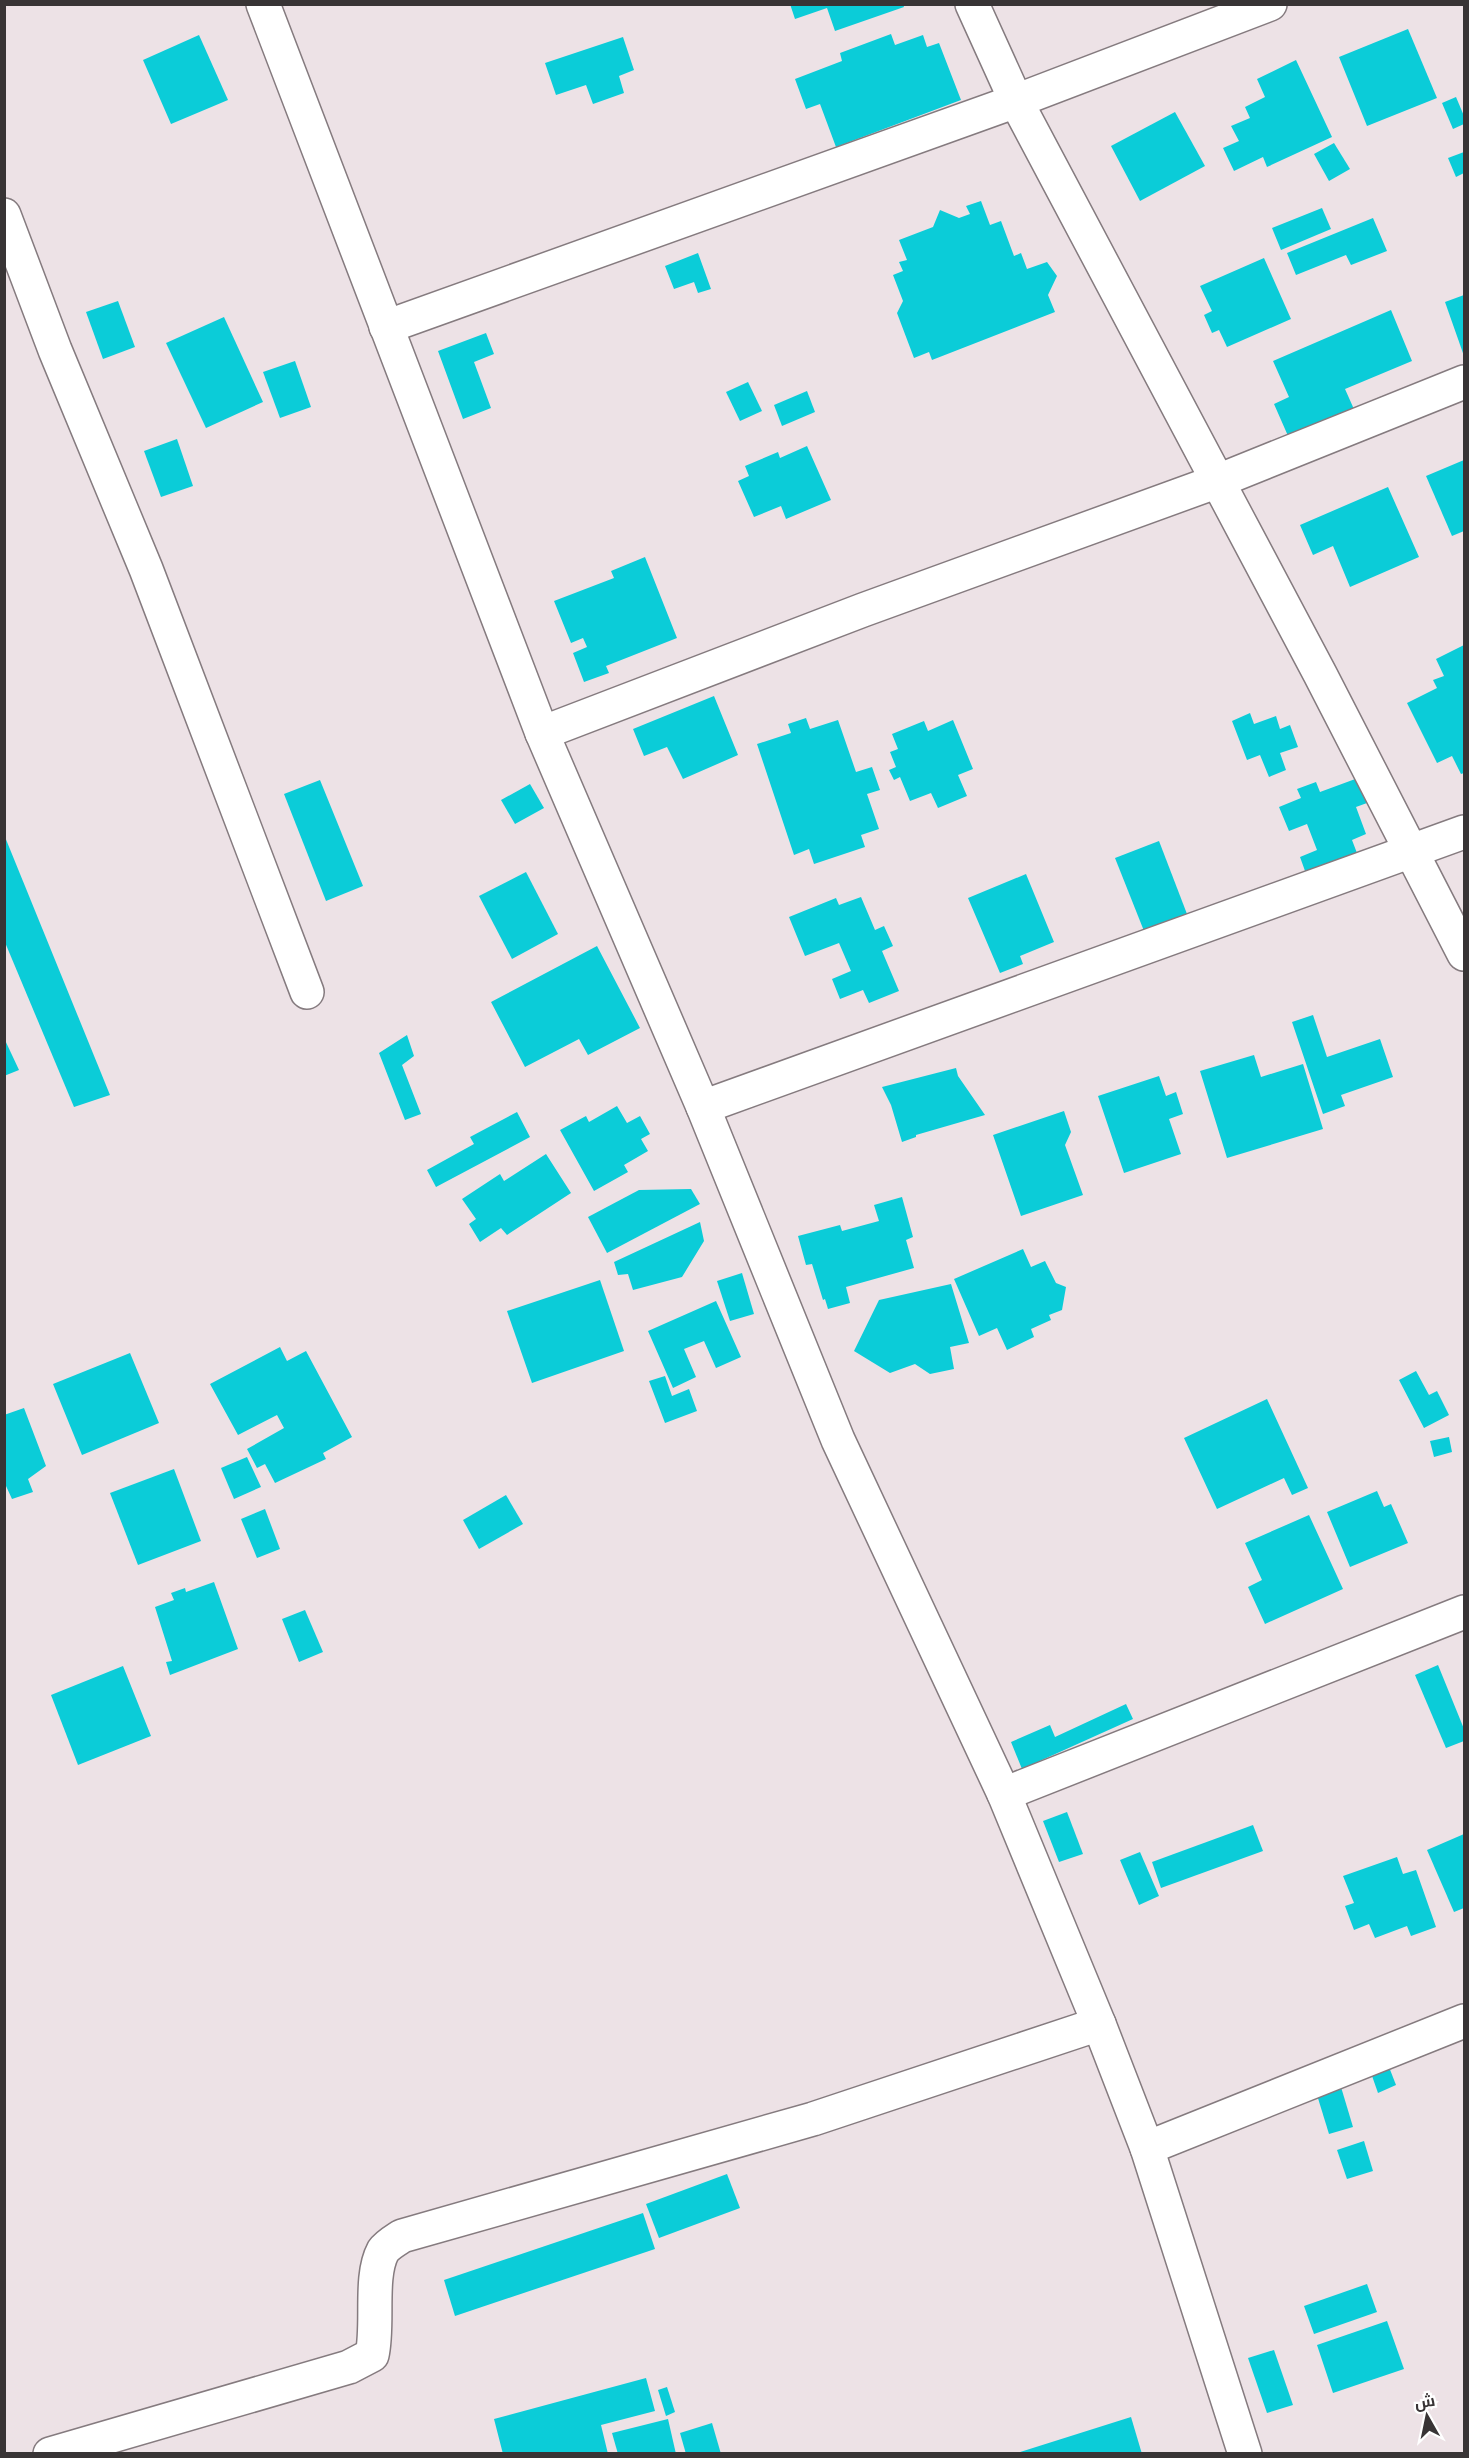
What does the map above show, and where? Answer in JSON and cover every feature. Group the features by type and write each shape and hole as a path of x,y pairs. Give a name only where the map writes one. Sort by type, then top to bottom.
{"street":[{"path":"263,4 542,733 704,1107 838,1440 1004,1794 1099,2024 1147,2148 1245,2454"},
{"path":"972,4 1016,101 1218,481 1464,954"},
{"path":"386,327 1016,101 1270,4"},
{"path":"4,215 55,350 146,569 308,992"},
{"path":"542,733 863,610 1218,481 1464,382"},
{"path":"704,1107 1464,832"},
{"path":"1004,1794 1464,1612"},
{"path":"1147,2148 1464,2020"},
{"path":"50,2454 349,2367 372,2355 375,2341 379,2268 384,2250 402,2236 813,2120 1099,2024"}],"building":[{"path":"790,4 903,4 904,7 835,31 827,8 795,19"},
{"path":"1408,29 1437,98 1367,126 1339,57"},
{"path":"891,34 895,45 923,35 927,47 939,43 961,100 836,147 820,104 806,109 795,79 842,61 840,53"},
{"path":"199,35 228,100 171,124 143,60"},
{"path":"623,37 634,70 619,76 624,93 593,104 586,85 556,95 545,63"},
{"path":"1296,60 1332,137 1267,167 1263,157 1234,171 1223,148 1239,141 1231,126 1250,118 1245,107 1265,97 1257,79"},
{"path":"1456,97 1464,116 1464,124 1453,129 1442,103"},
{"path":"1175,112 1205,166 1140,201 1111,146"},
{"path":"1334,143 1350,169 1329,181 1314,154"},
{"path":"1464,152 1464,173 1456,177 1448,158"},
{"path":"981,201 990,225 1001,221 1014,256 1021,253 1027,269 1047,262 1057,276 1048,295 1055,312 932,360 929,352 914,358 897,313 903,301 893,275 903,271 899,262 907,260 899,240 933,227 940,210 959,218 970,214 966,206"},
{"path":"1322,208 1331,229 1281,250 1272,228"},
{"path":"1373,218 1387,251 1351,265 1346,255 1296,275 1287,253"},
{"path":"698,253 711,289 698,293 694,282 674,289 665,266"},
{"path":"1264,258 1291,319 1227,347 1219,330 1212,333 1204,315 1212,311 1200,286"},
{"path":"1464,295 1464,356 1445,302"},
{"path":"118,301 135,347 103,359 86,312"},
{"path":"1391,310 1412,361 1345,389 1357,416 1292,445 1274,404 1289,397 1273,361"},
{"path":"224,317 263,402 206,428 166,343"},
{"path":"486,333 494,354 474,362 491,408 463,419 438,351"},
{"path":"295,361 311,407 280,418 263,372"},
{"path":"748,382 762,411 740,421 726,392"},
{"path":"807,391 815,412 782,426 774,405"},
{"path":"177,439 193,486 161,497 144,451"},
{"path":"807,446 831,500 786,519 781,506 754,517 738,481 749,476 745,466 778,452 780,458"},
{"path":"1464,460 1464,531 1452,536 1426,476"},
{"path":"1388,487 1419,557 1350,587 1333,546 1313,555 1300,525"},
{"path":"645,557 677,638 606,666 609,673 584,682 573,653 587,647 583,638 571,643 554,601 614,578 611,571"},
{"path":"1464,645 1464,773 1461,774 1452,756 1437,763 1407,703 1437,688 1433,680 1444,676 1436,659"},
{"path":"714,696 738,755 683,779 667,747 644,756 633,729"},
{"path":"1250,713 1254,724 1276,716 1280,729 1290,725 1298,747 1280,753 1286,770 1269,777 1260,755 1247,760 1232,721"},
{"path":"806,718 810,729 838,720 856,772 872,767 880,790 867,794 879,829 861,835 865,847 814,864 809,849 794,855 757,744 791,733 788,724"},
{"path":"953,720 973,769 958,775 967,796 938,808 931,793 910,801 900,777 894,780 889,770 896,767 890,752 898,749 892,734 924,721 928,731"},
{"path":"1358,778 1367,803 1356,807 1366,834 1352,840 1360,861 1309,882 1300,857 1317,850 1307,824 1289,831 1279,807 1301,798 1297,789 1316,782 1320,792"},
{"path":"320,780 363,886 326,901 284,794"},
{"path":"530,784 544,808 515,824 501,800"},
{"path":"4,837 110,1095 74,1107 4,940"},
{"path":"1159,841 1187,914 1144,931 1115,858"},
{"path":"526,872 558,934 512,959 479,896"},
{"path":"1026,874 1054,942 1020,956 1023,964 1000,973 968,898"},
{"path":"861,897 875,930 884,926 893,946 882,951 899,991 869,1003 863,990 840,999 832,979 851,971 839,943 805,956 789,917 836,898 839,905"},
{"path":"597,946 640,1028 588,1055 579,1039 525,1067 491,1002"},
{"path":"1313,1015 1327,1057 1380,1039 1393,1077 1341,1095 1345,1106 1323,1114 1292,1022"},
{"path":"407,1035 414,1056 402,1065 421,1114 405,1120 379,1053"},
{"path":"4,1038 19,1070 4,1076"},
{"path":"1254,1055 1261,1077 1303,1064 1323,1129 1227,1158 1200,1071"},
{"path":"956,1068 958,1076 985,1115 916,1135 902,1142 891,1105 882,1087"},
{"path":"1159,1076 1166,1096 1176,1092 1183,1114 1169,1119 1181,1154 1124,1173 1098,1096"},
{"path":"617,1106 627,1123 640,1116 650,1134 641,1139 648,1151 624,1165 628,1172 594,1191 560,1130 586,1116 589,1122"},
{"path":"1064,1111 1071,1132 1065,1145 1083,1195 1021,1216 993,1135"},
{"path":"517,1112 530,1137 436,1187 427,1170 474,1144 470,1137"},
{"path":"546,1154 571,1193 507,1235 501,1228 480,1242 469,1224 476,1219 462,1199 500,1174 504,1181"},
{"path":"691,1189 700,1204 607,1253 588,1217 639,1190"},
{"path":"902,1197 913,1237 906,1240 914,1268 846,1287 850,1303 828,1309 812,1264 806,1265 798,1236 840,1225 842,1231 879,1221 874,1205"},
{"path":"700,1222 704,1241 682,1277 633,1290 628,1274 618,1275 614,1262"},
{"path":"1023,1249 1031,1267 1045,1261 1056,1283 1066,1287 1062,1310 1049,1315 1051,1320 1031,1329 1034,1337 1007,1350 997,1328 979,1336 954,1279"},
{"path":"742,1273 754,1314 730,1321 717,1281"},
{"path":"600,1280 624,1351 532,1383 507,1311"},
{"path":"951,1284 969,1343 950,1347 954,1369 930,1374 915,1364 890,1373 854,1351 879,1300"},
{"path":"716,1301 741,1357 716,1368 704,1341 684,1349 696,1377 673,1388 648,1331"},
{"path":"280,1347 287,1361 306,1351 352,1437 323,1453 326,1459 275,1483 265,1464 257,1468 247,1449 284,1428 277,1415 238,1435 210,1384"},
{"path":"130,1353 159,1423 82,1455 53,1384"},
{"path":"1416,1371 1429,1395 1437,1391 1449,1415 1424,1428 1399,1380"},
{"path":"665,1376 672,1396 689,1389 697,1411 665,1423 649,1381"},
{"path":"1267,1399 1308,1488 1292,1495 1284,1478 1217,1509 1184,1438"},
{"path":"24,1408 46,1466 28,1479 33,1492 12,1499 4,1486 4,1415"},
{"path":"1449,1437 1452,1452 1434,1457 1430,1441"},
{"path":"247,1457 261,1487 234,1499 221,1468"},
{"path":"174,1469 201,1541 138,1565 110,1493"},
{"path":"1377,1491 1384,1507 1391,1504 1408,1543 1350,1567 1327,1512"},
{"path":"506,1495 523,1524 479,1549 463,1520"},
{"path":"265,1509 280,1549 257,1558 241,1519"},
{"path":"1309,1515 1343,1589 1265,1624 1248,1587 1262,1580 1245,1543"},
{"path":"214,1582 238,1649 170,1675 166,1662 172,1661 155,1607 174,1600 171,1593 185,1588 186,1592"},
{"path":"305,1610 323,1652 299,1662 282,1619"},
{"path":"1438,1665 1464,1729 1464,1741 1446,1748 1415,1675"},
{"path":"123,1666 151,1736 78,1765 51,1695"},
{"path":"1126,1704 1133,1719 1022,1769 1011,1742 1050,1725 1055,1737"},
{"path":"1067,1812 1083,1854 1059,1862 1043,1821"},
{"path":"1253,1825 1263,1851 1161,1888 1152,1862"},
{"path":"1464,1834 1464,1908 1454,1912 1427,1850"},
{"path":"1140,1852 1159,1896 1139,1905 1120,1860"},
{"path":"1397,1857 1403,1874 1416,1870 1436,1927 1411,1936 1407,1926 1375,1938 1369,1924 1354,1930 1345,1906 1354,1903 1343,1876"},
{"path":"1389,2067 1396,2085 1378,2093 1371,2073"},
{"path":"1341,2087 1353,2127 1329,2134 1317,2095"},
{"path":"1364,2141 1373,2171 1347,2179 1337,2150"},
{"path":"727,2174 740,2208 659,2238 646,2204"},
{"path":"643,2213 655,2249 455,2316 444,2280"},
{"path":"1367,2284 1377,2312 1314,2334 1304,2306"},
{"path":"1387,2321 1404,2369 1333,2393 1317,2345"},
{"path":"1274,2350 1293,2405 1267,2413 1248,2358"},
{"path":"646,2378 655,2411 601,2425 608,2454 503,2454 494,2419"},
{"path":"667,2387 675,2412 666,2416 658,2390"},
{"path":"1131,2417 1142,2454 1017,2454 1017,2453"},
{"path":"668,2419 676,2454 618,2454 612,2433"},
{"path":"712,2423 721,2454 686,2454 680,2433"}]}
